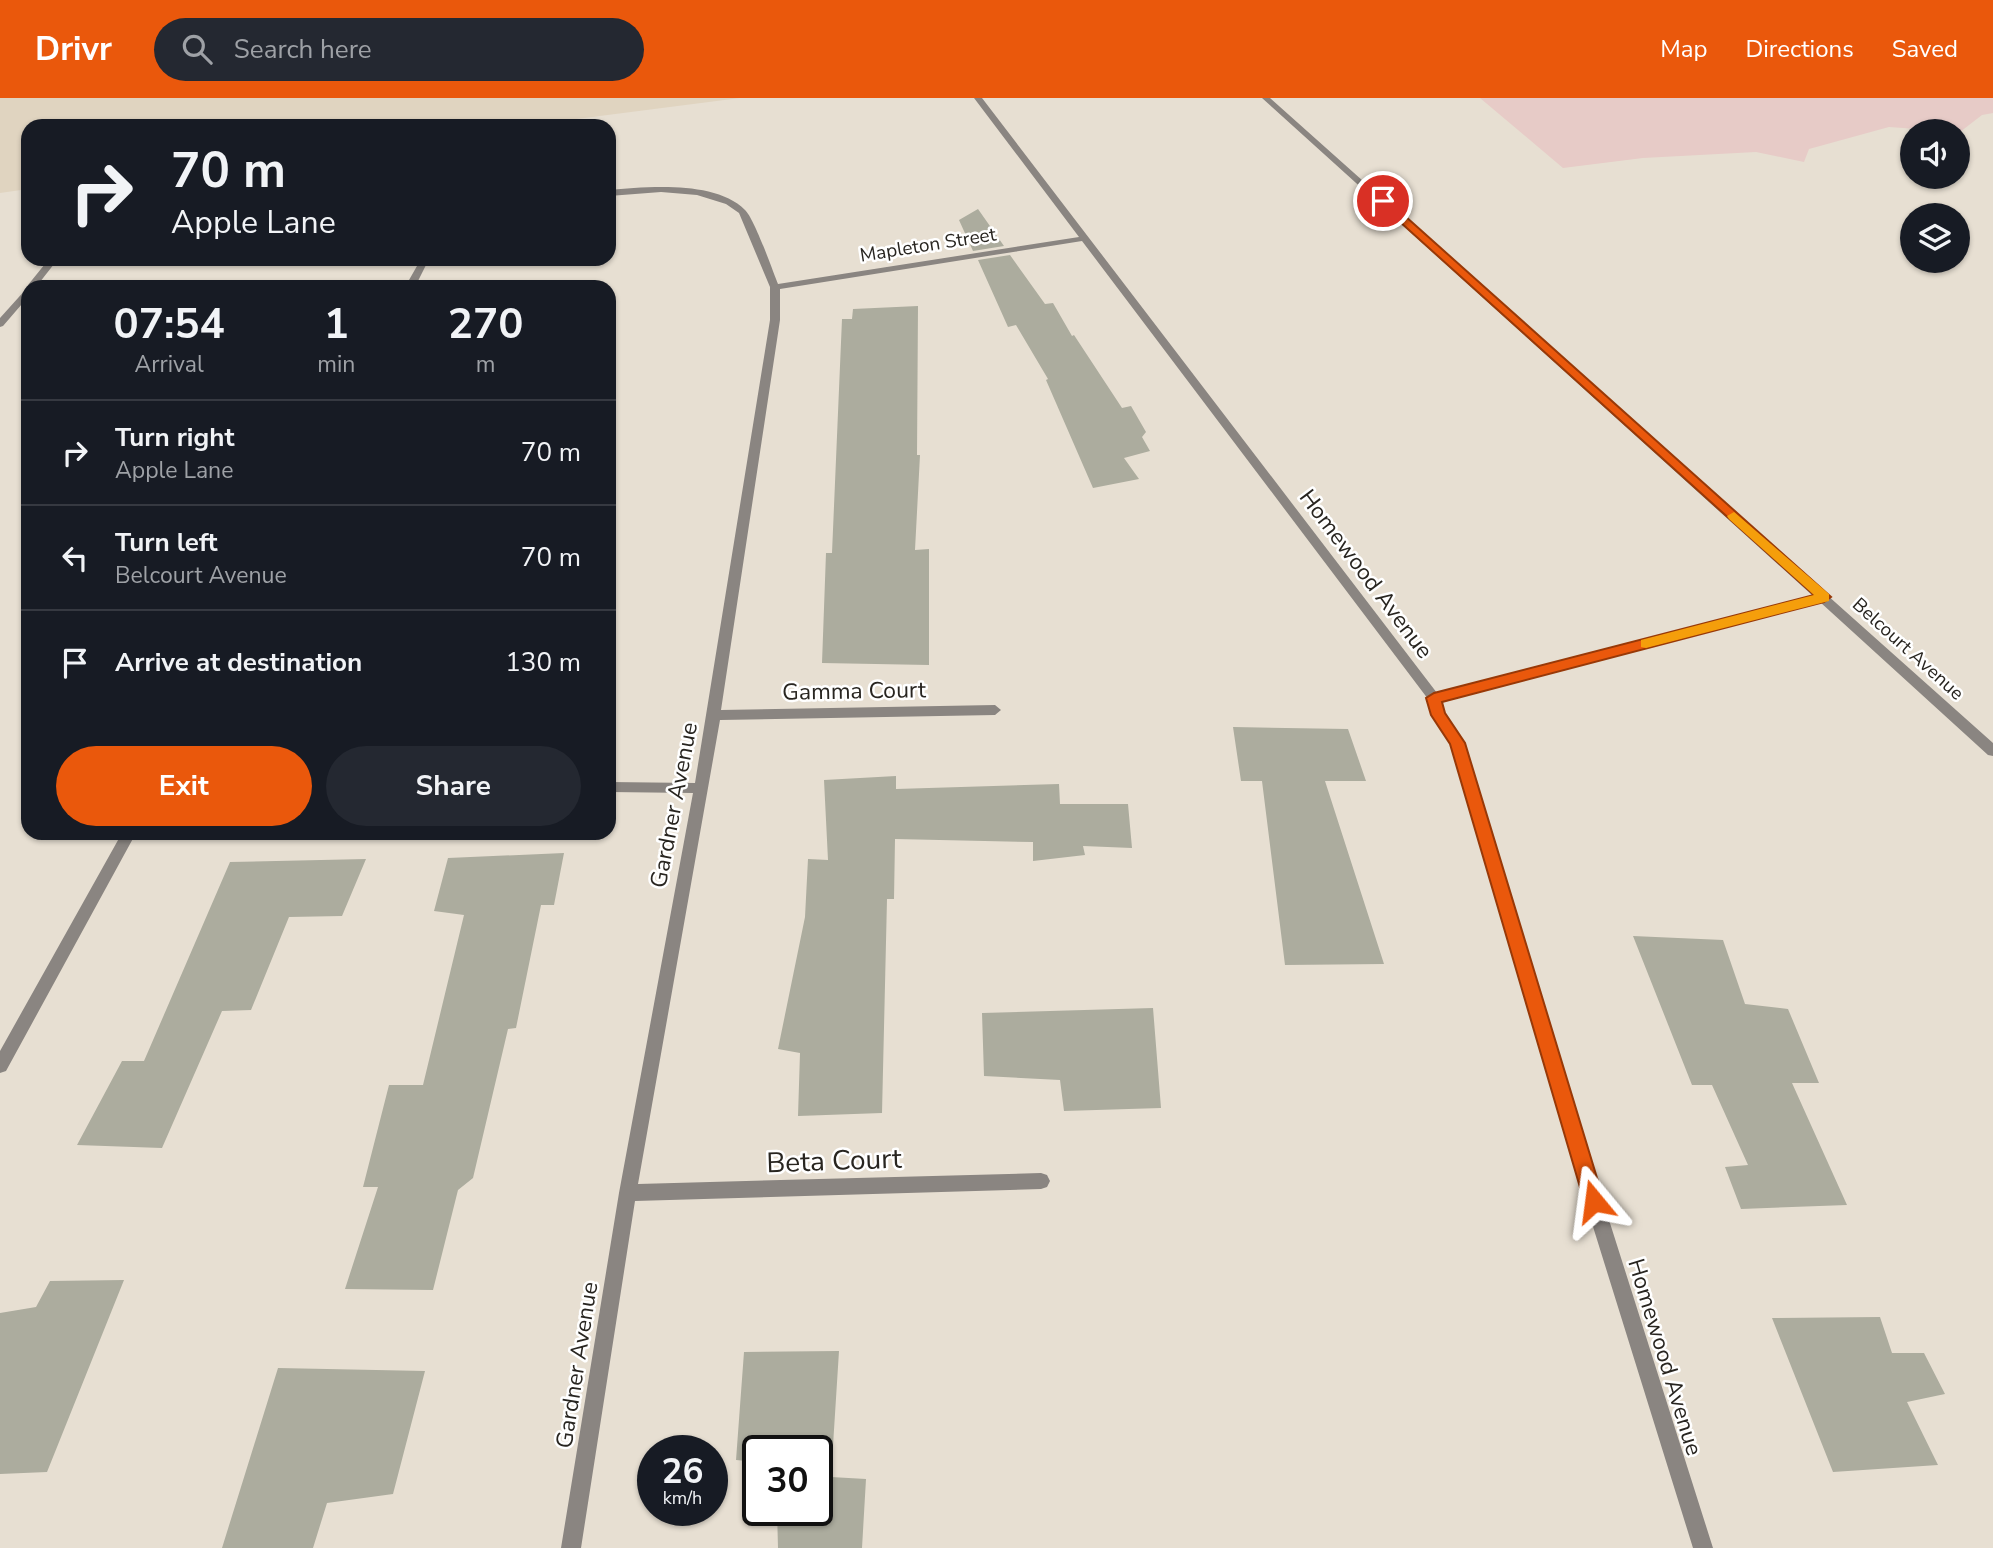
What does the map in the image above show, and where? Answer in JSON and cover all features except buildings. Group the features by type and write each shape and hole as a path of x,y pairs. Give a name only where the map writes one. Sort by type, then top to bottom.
{"street":[{"name":"Homewood Avenue","path":"978,98 1434,698 1438,715 1457,743 1594,1201 1703,1548"},
{"name":"Belcourt Avenue","path":"1266,98 1993,751"},
{"name":"Gardner Avenue","path":"571,1548 628,1194 714,715 775,320 775,287 743,212 734,204 691,192 660,190 616,193"},
{"name":"Mapleton Street","path":"775,287 1086,237"},
{"path":"37,280 48,266"},
{"path":"0,324 21,300"},
{"path":"1434,698 1824,597"},
{"name":"Gamma Court","path":"714,715 995,710"},
{"path":"616,787 699,788"},
{"path":"0,1066 125,840"},
{"name":"Beta Court","path":"628,1194 1041,1181"}],"shaded area":[{"path":"0,98 740,98 576,119 21,119 21,190 0,193"},
{"path":"1480,98 1993,98 1993,113 1982,115 1970,124 1970,119 1900,119 1900,128 1889,127 1809,149 1804,162 1756,152 1643,158 1563,168"}],"slow traffic":[{"path":"1646,643 1824,597 1734,516"}],"route":[{"path":"1383,201 1824,597 1434,698 1438,715 1457,743 1594,1201"}]}
